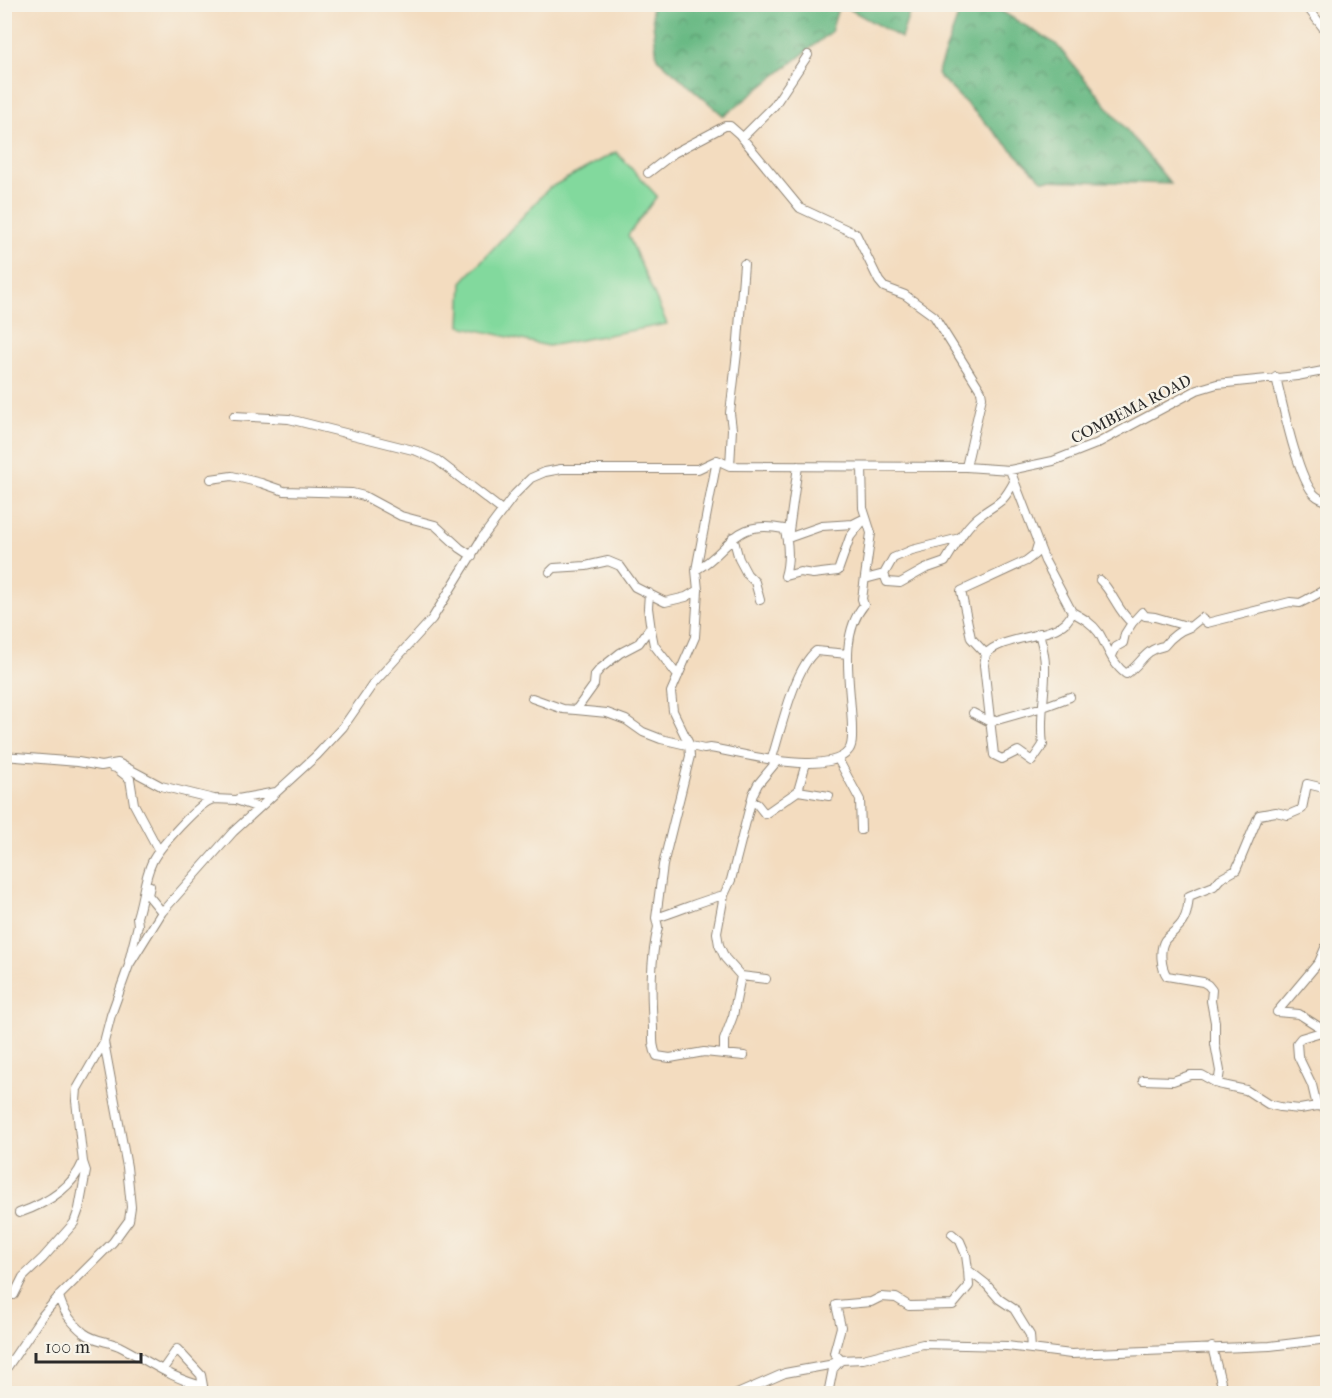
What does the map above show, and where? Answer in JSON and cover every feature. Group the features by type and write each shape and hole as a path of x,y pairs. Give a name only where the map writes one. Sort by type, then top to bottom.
{"street":[{"path":"1305,4 1328,34"},
{"path":"742,138 774,106 808,55"},
{"path":"648,174 674,153 725,126 733,128 800,208 856,234 879,281 929,311 942,326 981,391 982,397 966,467"},
{"path":"717,460 730,466 732,429 729,413 737,353 744,264"},
{"name":"COMBEMA ROAD","path":"730,466 966,467 1010,470 1053,461 1096,444 1197,390 1218,384 1312,374 1328,370"},
{"path":"1276,378 1293,443 1307,484 1314,495 1328,501"},
{"path":"234,416 289,419 417,451 437,460 503,511"},
{"path":"129,965 162,912 233,832 317,755 343,727 373,684 432,619 482,538 524,484 545,472 561,469 698,469 717,460"},
{"path":"717,460 696,570 698,590 695,637 671,692 670,701 689,744 690,756 663,865 656,918 658,927 651,984 654,1051 657,1056 663,1058 704,1052 744,1056"},
{"path":"798,466 785,576 800,572 813,574 838,571 850,537 865,518"},
{"path":"532,698 562,710 607,713 626,720 643,732 661,739 704,749 806,763 838,759 847,753 851,742 852,708 848,654 852,622 864,605 862,599 871,533 865,518 862,466"},
{"path":"1010,470 1038,544 1072,612 1086,619 1098,632 1117,668 1126,674 1135,669 1140,660 1153,649 1164,646 1180,630 1190,627 1201,618 1207,623 1290,602 1299,603 1328,588"},
{"path":"211,479 232,476 284,491 352,493 364,496 401,516 435,525 472,556"},
{"path":"884,574 887,582 900,583 925,569 945,562 960,538 981,514 1001,502 1014,482"},
{"path":"788,538 822,526 853,524 865,518"},
{"path":"696,570 716,556 733,537 756,526 784,529 788,538"},
{"path":"733,537 739,559 747,574 755,582 760,600"},
{"path":"865,579 884,574 893,558 912,550 960,538"},
{"path":"986,654 971,638 961,591 1026,561 1035,554 1038,544"},
{"path":"550,572 554,568 586,566 608,561 620,566 635,587 665,602 686,597 698,590"},
{"path":"1100,580 1106,585 1132,623"},
{"path":"649,593 648,608 654,645 678,676"},
{"path":"1039,633 1045,668 1040,725 1043,745 1032,761 1018,751 1002,759 994,755 984,665 986,654 996,646 1039,633 1060,627 1067,622 1072,612"},
{"path":"1112,656 1116,647 1123,643 1125,634 1132,623 1142,612 1145,616 1190,627"},
{"path":"576,710 594,685 595,675 600,669 620,653 639,643 649,629 651,630"},
{"path":"766,979 741,976 725,958 717,933 724,895 731,880 751,802 758,784 775,759 800,672 808,657 816,651 848,654"},
{"path":"973,713 990,722 1070,697"},
{"path":"4,756 78,762 116,768 130,779 134,804 160,849 148,895 162,912"},
{"path":"838,759 860,800 861,830"},
{"path":"101,766 118,763 161,786 214,799 236,800 278,791"},
{"path":"751,802 757,804 765,814 798,791 806,763"},
{"path":"1218,1083 1220,1071 1215,1044 1212,990 1203,982 1167,976 1161,961 1164,942 1184,920 1188,910 1189,896 1214,886 1220,879 1236,870 1259,815 1276,812 1288,815 1302,809 1307,784 1328,789"},
{"path":"798,791 829,796"},
{"path":"14,1295 23,1277 74,1223 79,1209 86,1171 76,1101 77,1089 104,1042 129,965 138,925 137,917 152,862 160,849 192,814 208,800 214,799"},
{"path":"236,800 260,808"},
{"path":"656,918 701,900 724,895"},
{"path":"1326,1030 1299,1014 1277,1011 1319,962 1328,941"},
{"path":"724,1054 724,1040 736,1002 741,976"},
{"path":"1317,1106 1312,1085 1298,1056 1297,1043 1301,1038 1326,1030"},
{"path":"4,1372 27,1337 59,1296 113,1242 129,1220 131,1207 127,1167 104,1042"},
{"path":"1143,1080 1173,1081 1202,1075 1218,1083 1246,1090 1268,1104 1300,1109 1317,1106 1328,1108"},
{"path":"19,1213 53,1198 80,1171 83,1162"},
{"path":"840,1360 834,1353 840,1328 836,1305 871,1302 881,1297 896,1298 909,1305 953,1305 969,1286 966,1255 960,1241 951,1234"},
{"path":"968,1270 999,1299 1014,1309 1030,1335 1031,1349"},
{"path":"59,1296 67,1317 87,1335 116,1344 179,1380 203,1386 201,1375 177,1349 163,1369"},
{"path":"737,1394 784,1373 829,1365 840,1360 863,1359 912,1346 930,1344 1007,1346 1071,1354 1270,1346 1328,1339"},
{"path":"1212,1347 1224,1394"},
{"path":"828,1394 833,1369 840,1360"}],"green space":[{"path":"839,4 831,32 724,116 657,58 651,5"},
{"path":"840,4 912,4 912,5 901,38"},
{"path":"962,5 991,5 1056,44 1171,184 1042,180 937,74"},
{"path":"616,152 657,196 628,235 667,324 548,346 460,326 462,282 549,188"}]}
